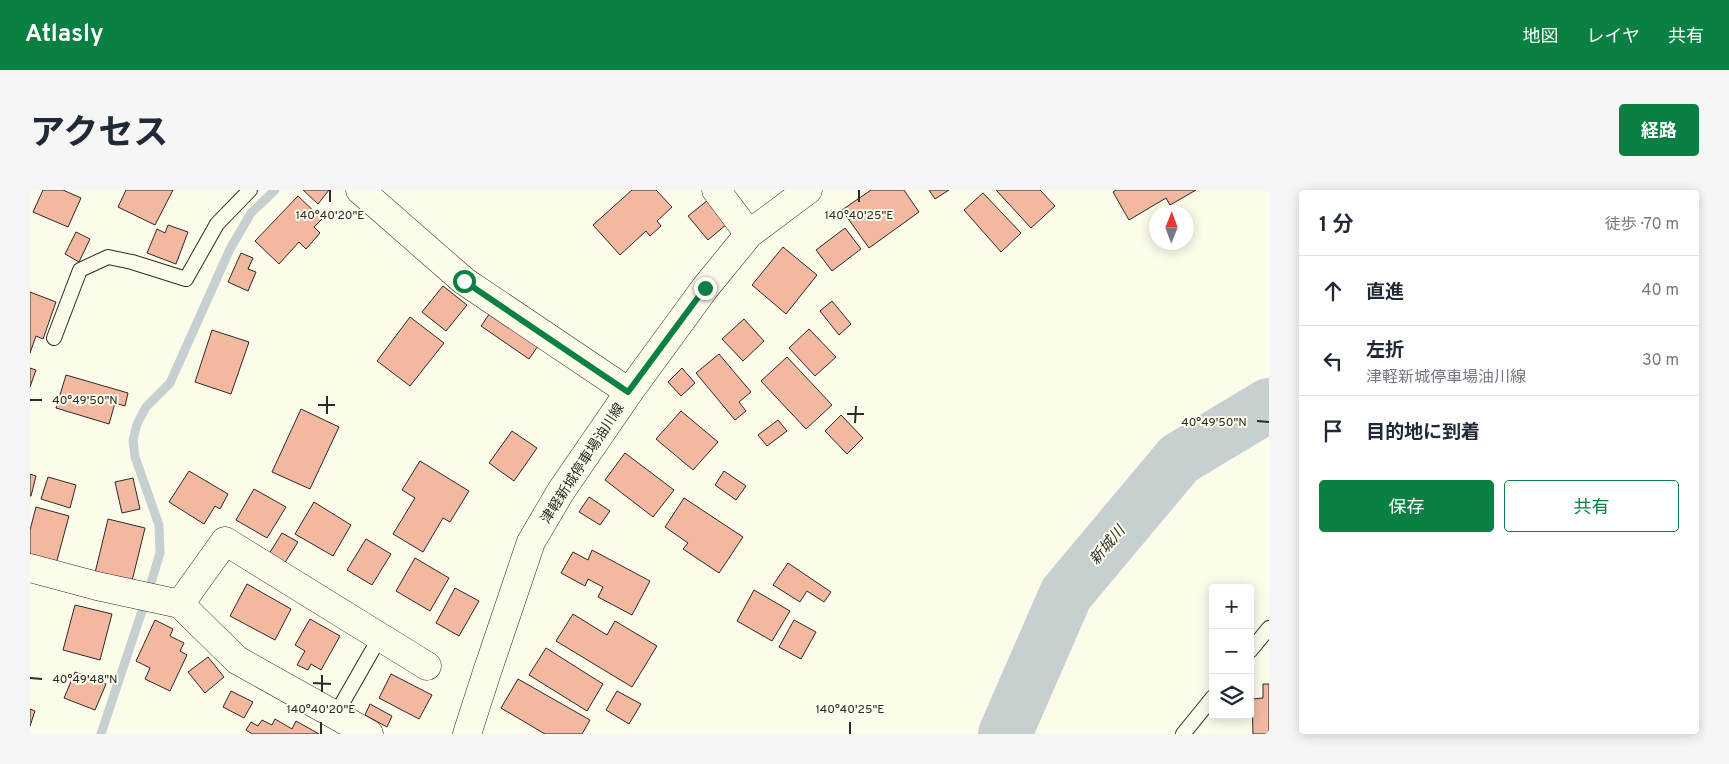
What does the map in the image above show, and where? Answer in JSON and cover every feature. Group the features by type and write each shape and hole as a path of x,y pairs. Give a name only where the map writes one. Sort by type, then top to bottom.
{"street":[{"path":"360,190 464,281 628,392"},
{"path":"716,190 749,234"},
{"name":"津軽新城停車場油川線","path":"468,734 486,672 532,542 560,491 628,392 705,288 749,234 808,190"},
{"path":"180,604 225,542 427,666"},
{"path":"30,568 97,586 180,604 237,660 369,734"}],"lane":[{"path":"54,338 80,270 108,257 132,262 186,279 217,224 250,190"},
{"path":"1254,646 1269,628"},
{"path":"336,714 380,637"},
{"path":"1183,734 1209,702"}],"building":[{"path":"43,190 63,190 81,198 68,227 33,212"},
{"path":"126,190 173,190 155,225 118,207"},
{"path":"303,190 329,190 318,204"},
{"path":"632,190 656,190 672,207 657,221 661,226 650,236 646,231 620,255 593,225"},
{"path":"871,190 904,190 919,212 869,248 842,210"},
{"path":"929,190 949,190 935,199"},
{"path":"996,190 1040,190 1055,206 1031,228"},
{"path":"1116,190 1196,190 1170,205 1166,198 1154,205 1149,205 1149,208 1129,220 1113,192"},
{"path":"983,193 1021,233 1001,252 964,210"},
{"path":"298,196 322,219 314,227 320,233 306,249 299,242 279,264 255,241"},
{"path":"708,200 727,224 708,240 688,216"},
{"path":"168,225 188,232 176,264 147,253 157,229 165,233"},
{"path":"845,228 861,249 832,271 816,250"},
{"path":"76,232 90,239 79,262 65,254"},
{"path":"783,247 817,275 786,314 752,285"},
{"path":"241,253 253,258 248,269 256,272 248,291 228,282"},
{"path":"443,286 467,305 446,331 422,312"},
{"path":"30,292 56,302 43,339 36,336 30,353"},
{"path":"832,301 851,324 839,335 820,311"},
{"path":"490,313 538,346 529,359 481,326"},
{"path":"410,317 444,343 410,386 377,361"},
{"path":"744,319 764,341 743,361 722,339"},
{"path":"809,329 836,357 815,376 789,348"},
{"path":"212,330 249,342 231,394 195,382"},
{"path":"719,354 751,392 739,402 746,411 735,420 696,373"},
{"path":"787,357 832,405 806,429 761,381"},
{"path":"30,368 36,370 30,387"},
{"path":"682,368 695,383 681,396 668,382"},
{"path":"66,375 128,393 125,406 115,403 109,424 56,408"},
{"path":"301,409 339,427 310,489 272,472"},
{"path":"681,411 718,442 693,470 656,439"},
{"path":"841,415 863,438 847,454 825,431"},
{"path":"778,420 787,431 767,446 758,435"},
{"path":"512,431 537,448 514,481 489,463"},
{"path":"625,453 674,490 653,517 605,480"},
{"path":"420,461 469,491 450,522 443,518 423,552 393,534 415,498 402,490"},
{"path":"189,471 228,494 220,509 215,506 204,524 169,502"},
{"path":"724,471 746,486 736,500 715,485"},
{"path":"30,474 36,476 31,496 30,496"},
{"path":"48,477 76,485 70,508 41,499"},
{"path":"133,478 140,509 122,513 115,482"},
{"path":"254,489 286,507 267,538 236,520"},
{"path":"589,497 610,511 600,525 579,512"},
{"path":"684,498 743,537 719,573 683,549 688,543 665,527"},
{"path":"314,502 351,525 333,556 295,534"},
{"path":"36,507 69,516 56,564 30,556 30,530"},
{"path":"108,519 145,528 132,581 95,573"},
{"path":"282,533 298,542 284,564 269,554"},
{"path":"366,539 391,554 372,585 347,570"},
{"path":"592,550 650,581 632,615 598,597 603,587 588,579 585,586 561,573 573,552 588,560"},
{"path":"415,558 449,578 430,611 396,591"},
{"path":"788,563 831,592 824,602 807,591 800,602 773,585"},
{"path":"247,584 291,609 275,640 230,616"},
{"path":"455,588 479,601 459,636 436,623"},
{"path":"754,590 790,611 772,641 737,621"},
{"path":"75,605 112,614 100,660 63,650"},
{"path":"573,614 607,635 615,621 657,646 632,687 556,641"},
{"path":"310,619 340,636 321,670 311,664 308,670 297,665 305,651 295,645"},
{"path":"155,620 173,629 170,636 184,643 180,651 187,655 170,691 145,679 150,668 136,661"},
{"path":"794,620 816,632 801,659 779,647"},
{"path":"546,648 603,684 587,711 529,675"},
{"path":"208,657 224,677 205,693 188,672"},
{"path":"75,672 106,684 95,710 64,698"},
{"path":"391,674 432,695 419,719 379,698"},
{"path":"518,679 590,720 582,734 545,734 501,708"},
{"path":"1263,684 1269,684 1269,734 1253,734 1254,699 1263,698"},
{"path":"231,691 253,702 244,718 223,707"},
{"path":"617,691 641,704 629,724 606,710"},
{"path":"370,704 392,716 387,727 365,715"},
{"path":"30,709 35,711 30,726"},
{"path":"275,719 292,729 296,721 319,734 252,734 246,730 251,722 258,726 262,720 272,725"}],"waterway":[{"path":"150,586 160,553 159,525 135,457 133,440 137,424 146,407 170,383 230,249 251,213 275,190"},
{"name":"新城川","path":"1005,734 1066,594 1179,459 1269,405"},
{"path":"101,734 142,611"}],"route":[{"path":"464,281 628,392 705,288"}]}
